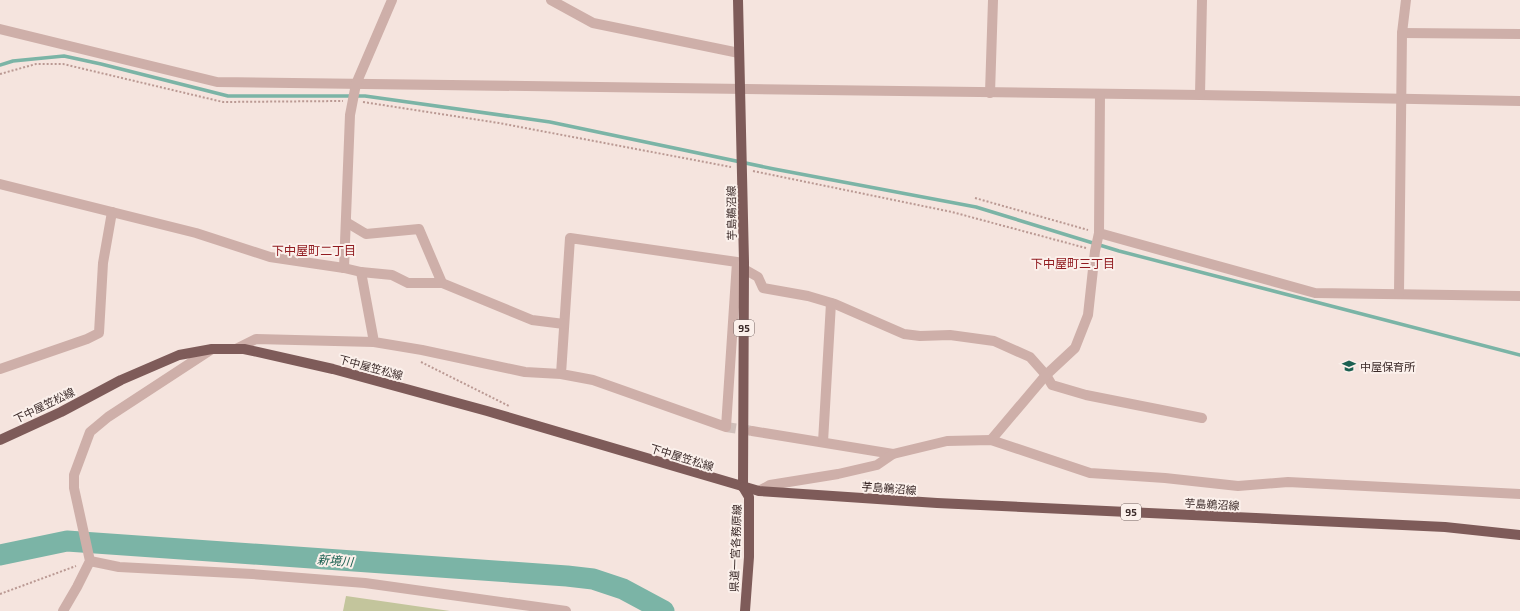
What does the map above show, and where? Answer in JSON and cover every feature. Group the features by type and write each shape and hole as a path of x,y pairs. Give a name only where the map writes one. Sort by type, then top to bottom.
{"main road":[{"name":"芋島鵜沼線","path":"738,0 742,156 741,264 743,487 759,491 982,505 1445,527 1520,535"},
{"name":"下中屋笠松線","path":"0,440 61,412 121,380 179,355 212,349 244,349 333,369 520,421 743,487"},
{"name":"県道一宮各務原線","path":"743,487 749,497 749,557 745,611"}],"street":[{"path":"344,268 350,115 352,100 356,84 392,0"},
{"path":"551,0 592,23 739,53"},
{"path":"990,93 993,0"},
{"path":"1200,95 1202,0"},
{"path":"1399,294 1402,33 1406,0"},
{"path":"0,29 217,82 1200,95 1520,101"},
{"path":"1402,33 1520,34"},
{"path":"991,440 1046,376 1075,348 1088,315 1097,242 1100,94"},
{"path":"0,184 196,233 270,257 362,272 392,275 408,283 442,283 532,320 564,324"},
{"path":"0,369 99,333 103,263 112,212"},
{"path":"346,222 366,234 418,229 442,283"},
{"path":"560,374 570,238 741,264 758,277 763,288 808,296 831,303 904,334 920,336 950,335 994,341 1030,357 1052,385 1086,395 1202,418"},
{"path":"1097,242 1315,293 1520,296"},
{"path":"236,349 256,339 374,342 422,350 525,372 560,374 593,380 726,427 741,264"},
{"path":"362,272 374,342"},
{"path":"823,442 831,303"},
{"path":"63,611 90,561 74,488 74,474 90,432 108,417 212,349"},
{"path":"752,431 893,454"},
{"path":"759,491 770,485 838,474 877,465 893,454 947,441 991,440 1090,473 1165,478 1238,486 1288,482 1520,494"},
{"path":"90,561 119,567 365,582 566,611"}],"path":[{"path":"0,74 36,64 63,64 223,102 352,100 498,123 742,169 1097,242"},
{"path":"975,198 1097,242"},
{"path":"418,361 508,404 520,421"},
{"path":"0,594 90,561"}],"green space":[{"path":"346,596 450,611 343,611"}],"waterway":[{"path":"0,65 13,61 64,56 228,96 365,96 550,122 774,169 976,207 1119,251 1520,355"},
{"name":"新境川","path":"0,555 67,541 567,576 593,579 623,589 664,611"}],"tunnel":[{"path":"726,427 752,431"}],"place":[{"name":"中屋保育所","path":"1349,366"}],"district":[{"name":"下中屋町二丁目","path":"314,250"},
{"name":"下中屋町三丁目","path":"1073,263"}]}
